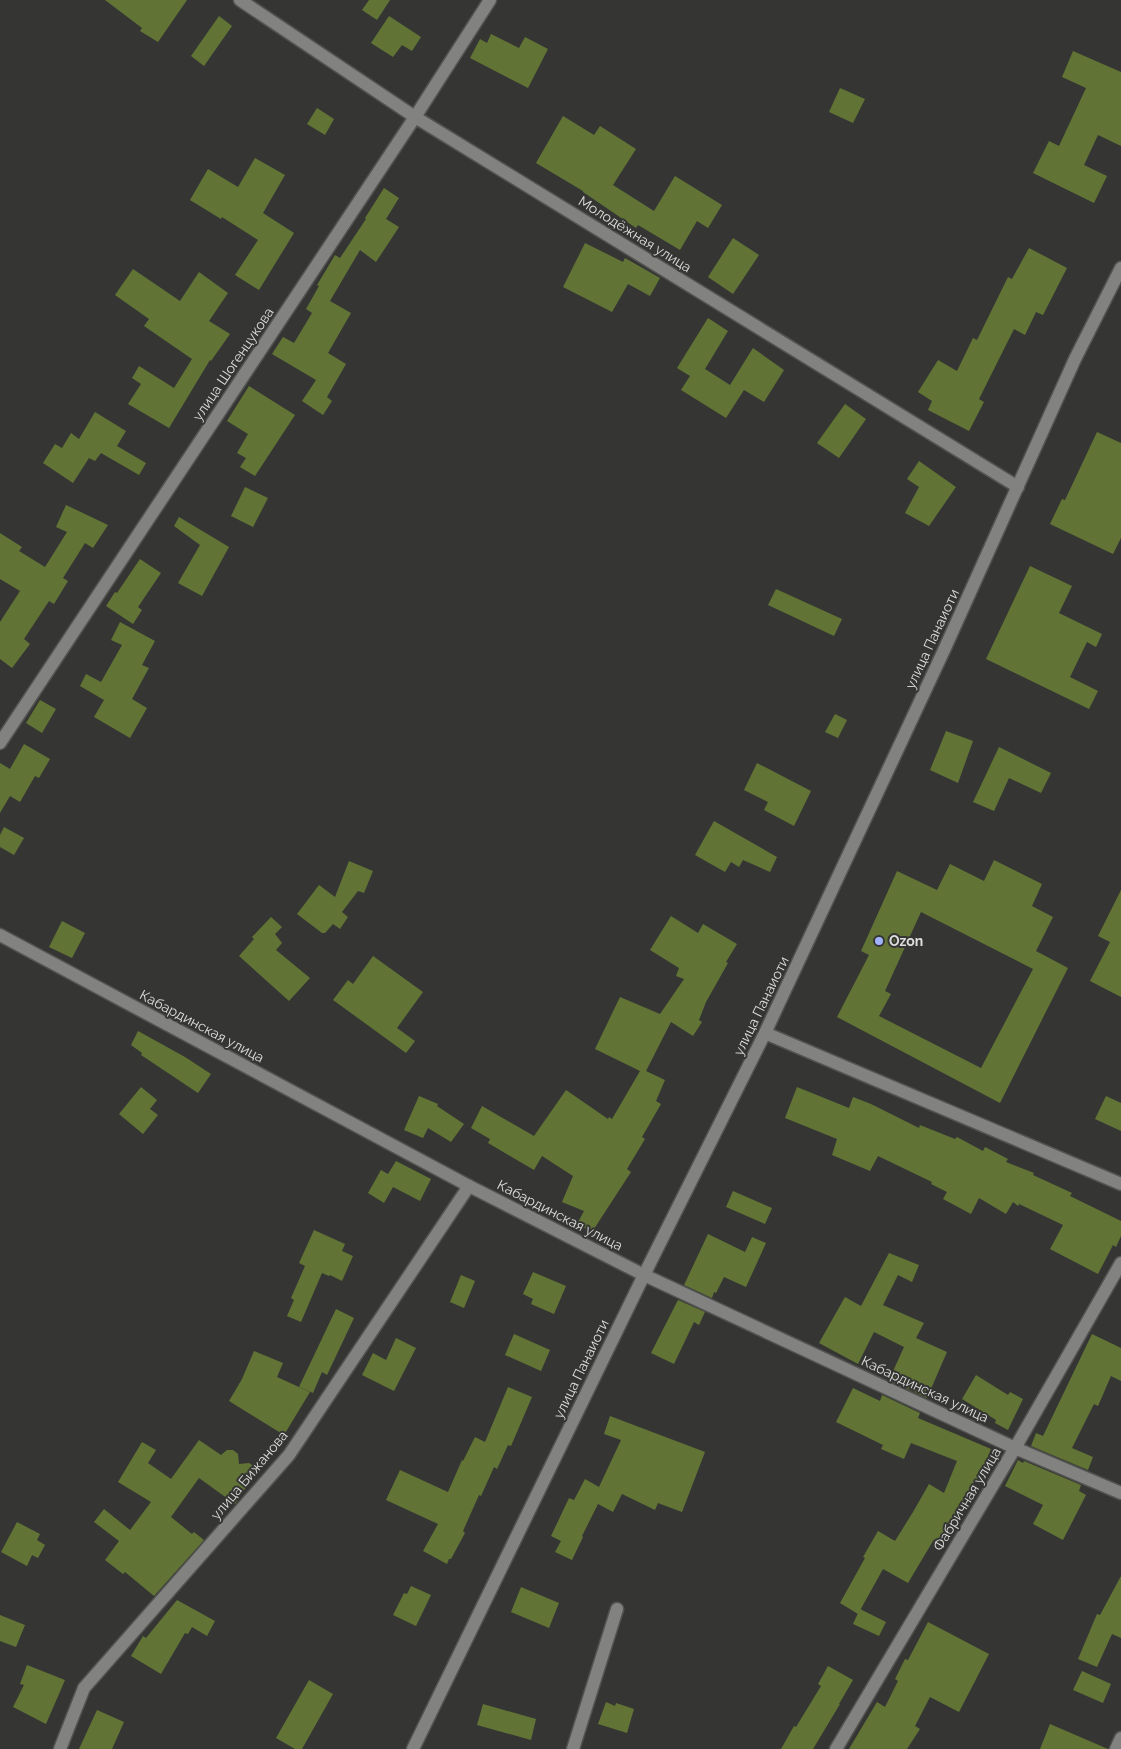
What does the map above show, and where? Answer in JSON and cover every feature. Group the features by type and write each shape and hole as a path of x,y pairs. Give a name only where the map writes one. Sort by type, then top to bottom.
{"street":[{"name":"Молодёжная улица","path":"240,0 415,117 1018,487"},
{"name":"улица Шогенцукова","path":"0,743 415,117 490,0"},
{"name":"улица Панаиоти","path":"413,1749 644,1275 765,1033 945,648 1075,359 1121,268"},
{"name":"Кабардинская улица","path":"0,935 469,1186 644,1275 1015,1448 1121,1493"},
{"path":"765,1033 1121,1184"},
{"name":"улица Бижанова","path":"60,1749 84,1688 289,1455 469,1186"},
{"name":"Фабричная улица","path":"836,1749 1015,1448 1121,1262"},
{"path":"573,1749 618,1608"},
{"path":"1116,1749 1121,1738"}],"building":[{"path":"105,0 187,0 158,42 140,31 142,28"},
{"path":"369,0 390,0 377,20 362,10"},
{"path":"219,16 232,26 204,66 191,56"},
{"path":"389,16 421,37 412,51 402,45 393,57 371,43"},
{"path":"491,34 519,48 525,37 548,49 528,88 470,58 480,39 487,43"},
{"path":"1073,51 1121,72 1121,146 1098,135 1084,165 1107,176 1094,203 1033,173 1049,141 1059,146 1086,88 1062,77"},
{"path":"840,88 865,99 853,123 829,112"},
{"path":"317,108 334,119 325,135 307,124"},
{"path":"563,116 594,135 600,126 636,149 613,185 654,211 675,176 722,205 708,228 697,221 680,250 638,225 636,228 583,191 536,163"},
{"path":"255,158 285,175 263,213 294,233 259,290 235,275 258,240 222,217 221,219 190,200 208,169 238,187"},
{"path":"384,188 399,198 386,219 399,227 376,262 360,250 330,301 351,313 328,353 346,364 327,397 332,401 323,415 302,401 316,380 272,354 283,337 294,343 312,313 306,309 319,286 317,285 335,255 340,258"},
{"path":"733,238 759,255 733,294 708,277"},
{"path":"585,243 623,262 625,258 660,278 650,296 628,284 612,312 563,287"},
{"path":"1029,248 1067,268 1043,315 1036,312 1025,335 1014,329 979,399 984,402 969,431 928,410 932,401 918,392 938,360 957,371 973,338 977,340 1008,277 1012,279"},
{"path":"133,269 180,301 199,272 228,293 209,321 230,334 210,360 169,428 128,404 141,384 132,378 139,366 174,388 192,359 144,326 149,319 115,295"},
{"path":"708,318 728,331 705,369 730,385 753,348 784,370 764,402 744,390 726,418 681,390 690,376 677,368"},
{"path":"249,386 295,415 255,476 240,467 246,458 237,453 248,434 227,421"},
{"path":"845,404 866,419 839,458 817,443"},
{"path":"95,412 126,431 117,446 146,463 139,475 101,453 95,461 89,458 73,483 43,463 55,444 62,448 71,433 79,439"},
{"path":"1097,432 1121,443 1121,538 1113,554 1050,524 1062,499 1065,500"},
{"path":"919,461 956,487 929,526 905,513 919,487 907,479"},
{"path":"245,487 268,498 253,527 231,516"},
{"path":"66,505 108,525 93,548 85,543 63,578 68,581 54,604 49,601 24,639 30,644 12,668 0,659 0,622 20,591 0,579 0,533 22,547 19,551 45,567 67,532 56,527"},
{"path":"179,517 229,547 202,596 178,583 200,545 174,526"},
{"path":"140,559 161,573 138,607 142,610 133,624 106,606"},
{"path":"1030,566 1072,586 1059,613 1102,634 1096,647 1087,642 1070,677 1098,691 1089,709 986,659"},
{"path":"776,589 842,619 834,636 768,605"},
{"path":"120,622 155,641 142,665 149,668 132,699 147,708 130,738 94,717 104,700 80,686 86,674 101,682 122,645 111,640"},
{"path":"40,700 56,709 42,733 26,723"},
{"path":"835,714 847,720 838,738 825,732"},
{"path":"946,731 973,741 958,783 930,770"},
{"path":"24,744 50,759 39,778 35,776 20,802 10,796 0,813 0,763 10,769"},
{"path":"999,747 1051,773 1041,793 1009,778 994,811 973,802"},
{"path":"757,763 811,791 794,826 764,810 768,802 744,790"},
{"path":"714,821 777,857 770,872 743,860 739,867 731,862 725,872 695,855"},
{"path":"4,827 24,838 14,855 0,847 0,835"},
{"path":"994,860 1042,884 1032,906 1053,917 1036,951 1068,968 1000,1103 837,1017 869,955 861,951 897,871 937,890 950,864 984,881","holes":["921,912 1033,969 981,1068 879,1016 891,994 885,991"]},
{"path":"349,861 373,871 364,893 358,891 342,912 348,917 340,929 333,924 325,933 322,933 297,914 319,885 335,897"},
{"path":"1121,890 1121,997 1090,981 1110,942 1098,936"},
{"path":"671,916 698,933 703,924 737,944 706,1002 699,1020 702,1022 693,1036 671,1022 646,1071 665,1080 656,1101 661,1104 642,1137 645,1139 627,1169 631,1172 592,1232 577,1224 584,1211 562,1202 573,1176 542,1156 534,1170 488,1143 490,1139 471,1128 482,1106 534,1136 566,1090 608,1119 609,1117 612,1119 640,1071 595,1049 620,997 660,1014 684,979 676,976 679,968 650,950"},
{"path":"271,917 282,927 275,934 282,943 276,950 310,978 289,1001 239,956 254,939 252,937"},
{"path":"62,921 85,933 72,958 49,947"},
{"path":"373,956 423,992 397,1028 415,1041 406,1053 333,1000 348,980 353,984"},
{"path":"138,1031 211,1074 198,1093 141,1055 142,1053 131,1045"},
{"path":"141,1087 157,1100 150,1109 158,1115 143,1134 119,1114"},
{"path":"797,1087 849,1108 853,1097 919,1128 920,1125 955,1139 957,1137 983,1151 985,1147 1008,1159 1006,1162 1034,1173 1033,1175 1072,1193 1070,1196 1121,1221 1121,1236 1116,1247 1113,1245 1098,1274 1050,1249 1063,1225 1019,1204 1018,1206 1013,1202 1006,1214 979,1198 971,1214 943,1199 947,1192 931,1184 932,1182 878,1156 870,1171 832,1155 837,1139 785,1118"},
{"path":"419,1096 438,1104 437,1106 464,1124 451,1142 428,1128 423,1138 404,1130"},
{"path":"1106,1096 1121,1103 1121,1131 1095,1119"},
{"path":"396,1161 431,1179 420,1201 393,1187 384,1203 368,1193 381,1170 388,1174"},
{"path":"733,1191 772,1208 765,1224 726,1207"},
{"path":"314,1230 345,1244 342,1251 353,1256 342,1281 322,1273 301,1322 287,1316 294,1300 291,1298 305,1266 299,1263"},
{"path":"708,1234 745,1252 752,1237 766,1243 746,1287 724,1277 712,1298 684,1285"},
{"path":"889,1253 919,1265 912,1282 898,1275 883,1305 924,1323 916,1338 947,1352 927,1398 889,1380 904,1347 874,1332 858,1364 819,1343 845,1297 861,1306"},
{"path":"533,1272 566,1286 554,1314 531,1304 533,1299 523,1294"},
{"path":"461,1275 475,1281 464,1308 450,1302"},
{"path":"678,1300 705,1312 699,1325 694,1322 674,1364 651,1353"},
{"path":"336,1309 354,1318 327,1375 322,1372 313,1393 299,1387"},
{"path":"514,1334 550,1350 541,1371 505,1355"},
{"path":"1092,1334 1121,1348 1121,1381 1111,1376 1098,1406 1094,1404 1072,1448 1093,1457 1088,1470 1031,1446 1036,1433 1043,1436"},
{"path":"396,1338 416,1348 394,1391 362,1375 373,1353 386,1360"},
{"path":"254,1351 283,1363 277,1377 310,1392 284,1435 229,1401 242,1379"},
{"path":"976,1375 1008,1395 1010,1392 1023,1399 1008,1430 995,1423 996,1420 962,1399"},
{"path":"508,1387 532,1397 511,1446 508,1445 497,1469 494,1467 463,1531 465,1533 447,1564 423,1551 438,1524 386,1500 400,1470 448,1492 462,1460 475,1437 485,1442"},
{"path":"853,1388 880,1401 882,1395 920,1413 918,1418 991,1449 977,1483 973,1483 952,1521 937,1543 933,1541 908,1583 883,1569 858,1614 840,1603 878,1531 895,1541 929,1484 944,1493 957,1461 911,1443 904,1459 881,1449 883,1445 836,1422"},
{"path":"610,1416 705,1452 682,1512 658,1503 655,1510 622,1494 613,1512 598,1504 572,1560 555,1552 561,1541 551,1536 569,1498 574,1500 585,1479 599,1487 621,1440 604,1434"},
{"path":"199,1440 221,1455 227,1450 233,1450 238,1454 239,1464 249,1463 258,1469 235,1504 199,1478 171,1517 192,1534 194,1532 204,1540 154,1596 125,1572 123,1574 105,1560 119,1541 94,1522 104,1509 130,1530 151,1502 118,1482 142,1442 156,1450 148,1463 171,1479"},
{"path":"1018,1460 1081,1485 1079,1491 1086,1495 1063,1540 1033,1524 1043,1505 1005,1486"},
{"path":"17,1522 40,1534 37,1540 45,1545 38,1558 32,1555 27,1566 1,1552"},
{"path":"1121,1576 1121,1638 1112,1634 1097,1667 1078,1659 1097,1614 1100,1615"},
{"path":"411,1586 431,1595 416,1626 393,1615 404,1593 407,1594"},
{"path":"521,1587 559,1603 549,1628 511,1612"},
{"path":"177,1600 215,1621 207,1636 192,1627 188,1634 185,1633 161,1674 131,1656 143,1636 146,1638"},
{"path":"860,1609 886,1622 879,1636 853,1624"},
{"path":"0,1615 25,1625 16,1647 0,1641"},
{"path":"928,1622 989,1654 959,1712 930,1697 915,1726 920,1729 907,1749 849,1749 877,1702 885,1707 898,1681 895,1679 905,1659 908,1660"},
{"path":"27,1665 65,1680 46,1724 13,1707 24,1685 20,1684"},
{"path":"828,1666 853,1680 840,1704 813,1749 781,1749 821,1686 818,1684"},
{"path":"1082,1671 1111,1684 1103,1703 1073,1690"},
{"path":"309,1680 333,1694 302,1749 295,1749 276,1738"},
{"path":"606,1702 615,1706 616,1703 634,1709 627,1733 598,1724"},
{"path":"483,1704 536,1719 531,1740 477,1725"},
{"path":"97,1710 124,1722 112,1749 79,1749"},
{"path":"1050,1724 1108,1749 1040,1749"}],"place":[{"name":"Ozon","path":"879,941"}]}
